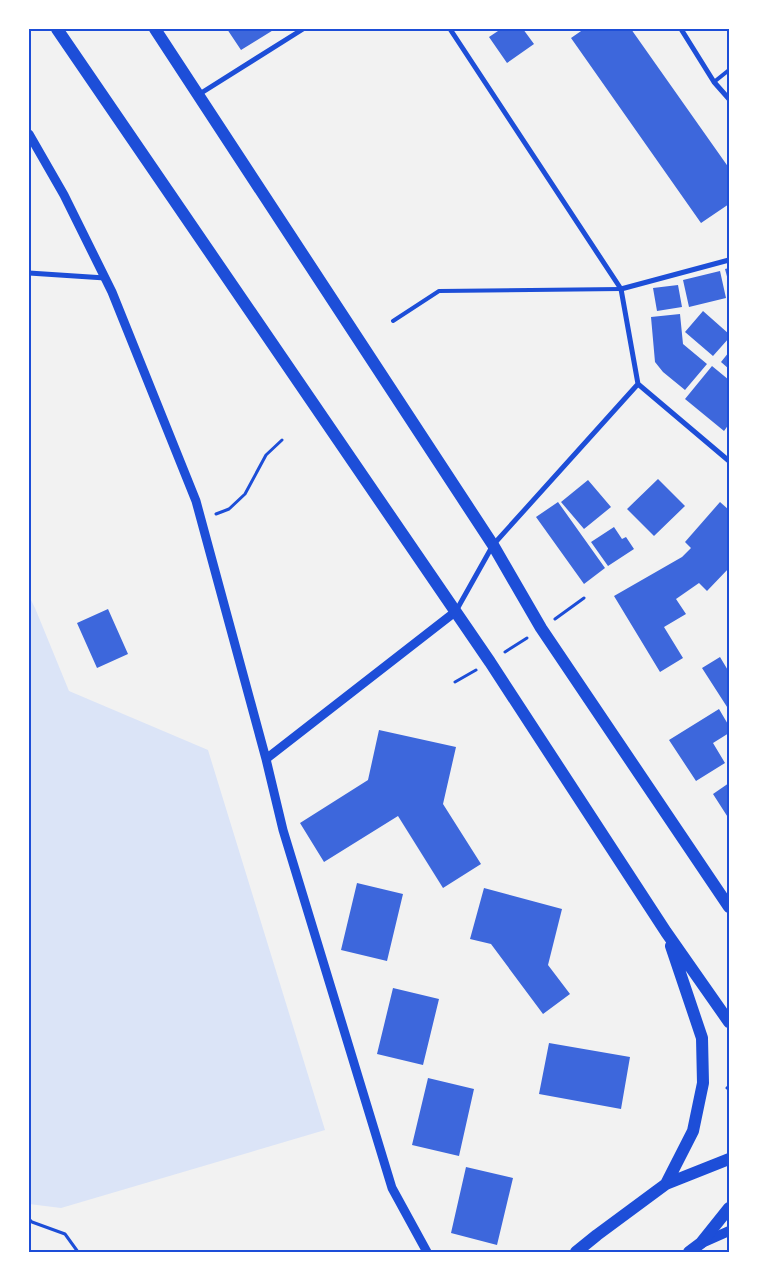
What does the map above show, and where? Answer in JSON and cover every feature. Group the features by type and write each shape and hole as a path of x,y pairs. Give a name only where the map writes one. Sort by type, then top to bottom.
{"main road":[{"path":"57,29 490,662 666,932 729,1022"},
{"path":"155,29 493,545 541,628 729,907"},
{"path":"715,887 729,897"},
{"path":"666,932 702,1038 703,1083 693,1130 666,1184"},
{"path":"576,1252 666,1184 729,1158"},
{"path":"702,1243 729,1208"},
{"path":"690,1252 702,1243 729,1231"}],"street":[{"path":"198,95 303,29"},
{"path":"450,29 621,289 638,384 729,461"},
{"path":"681,29 714,82 729,98"},
{"path":"29,134 64,195 106,278 196,501 266,759 283,830 392,1188 427,1252"},
{"path":"621,289 729,260"},
{"path":"29,273 106,278"},
{"path":"266,759 455,612 493,545 638,384"}],"lane":[{"path":"714,82 729,70"},
{"path":"394,321 439,291 621,289"}],"path":[{"path":"201,518 230,510 245,494 266,454 282,440"},
{"path":"455,682 490,662 584,598"},
{"path":"29,1219 32,1222 65,1234 78,1252"}],"shaded area":[{"path":"29,596 69,691 208,750 325,1130 61,1208 29,1204"}],"building":[{"path":"227,29 275,29 241,50"},
{"path":"501,29 523,29 534,44 507,63 489,37"},
{"path":"584,29 631,29 729,168 729,204 701,223 571,38"},
{"path":"729,268 729,284 725,269"},
{"path":"720,271 726,298 689,307 683,280"},
{"path":"678,285 682,307 657,311 653,288"},
{"path":"703,311 729,334 729,338 713,356 685,332"},
{"path":"680,314 683,344 707,364 685,390 663,372 655,362 651,317"},
{"path":"729,352 729,369 721,362"},
{"path":"712,366 729,380 729,424 724,431 685,399"},
{"path":"658,479 685,506 654,536 627,509"},
{"path":"588,480 611,507 584,529 561,502"},
{"path":"558,502 605,568 584,584 536,517"},
{"path":"720,502 729,510 729,568 707,591 699,583 676,599 686,614 664,627 683,658 660,672 614,596 682,557 691,548 685,542"},
{"path":"614,527 622,539 626,537 634,549 608,566 591,542"},
{"path":"108,609 128,654 97,668 77,623"},
{"path":"720,657 729,672 729,710 702,668"},
{"path":"719,709 729,726 729,733 713,743 725,763 696,781 669,740"},
{"path":"379,730 456,747 443,804 481,864 443,888 398,816 324,862 300,823 368,780"},
{"path":"729,783 729,819 713,794"},
{"path":"357,883 403,894 387,961 341,950"},
{"path":"484,888 562,909 548,965 570,994 543,1014 491,944 470,939"},
{"path":"393,988 439,999 423,1065 377,1054"},
{"path":"549,1043 630,1057 621,1109 539,1094"},
{"path":"428,1078 474,1089 459,1156 412,1145"},
{"path":"466,1167 513,1178 497,1245 451,1233"}]}
